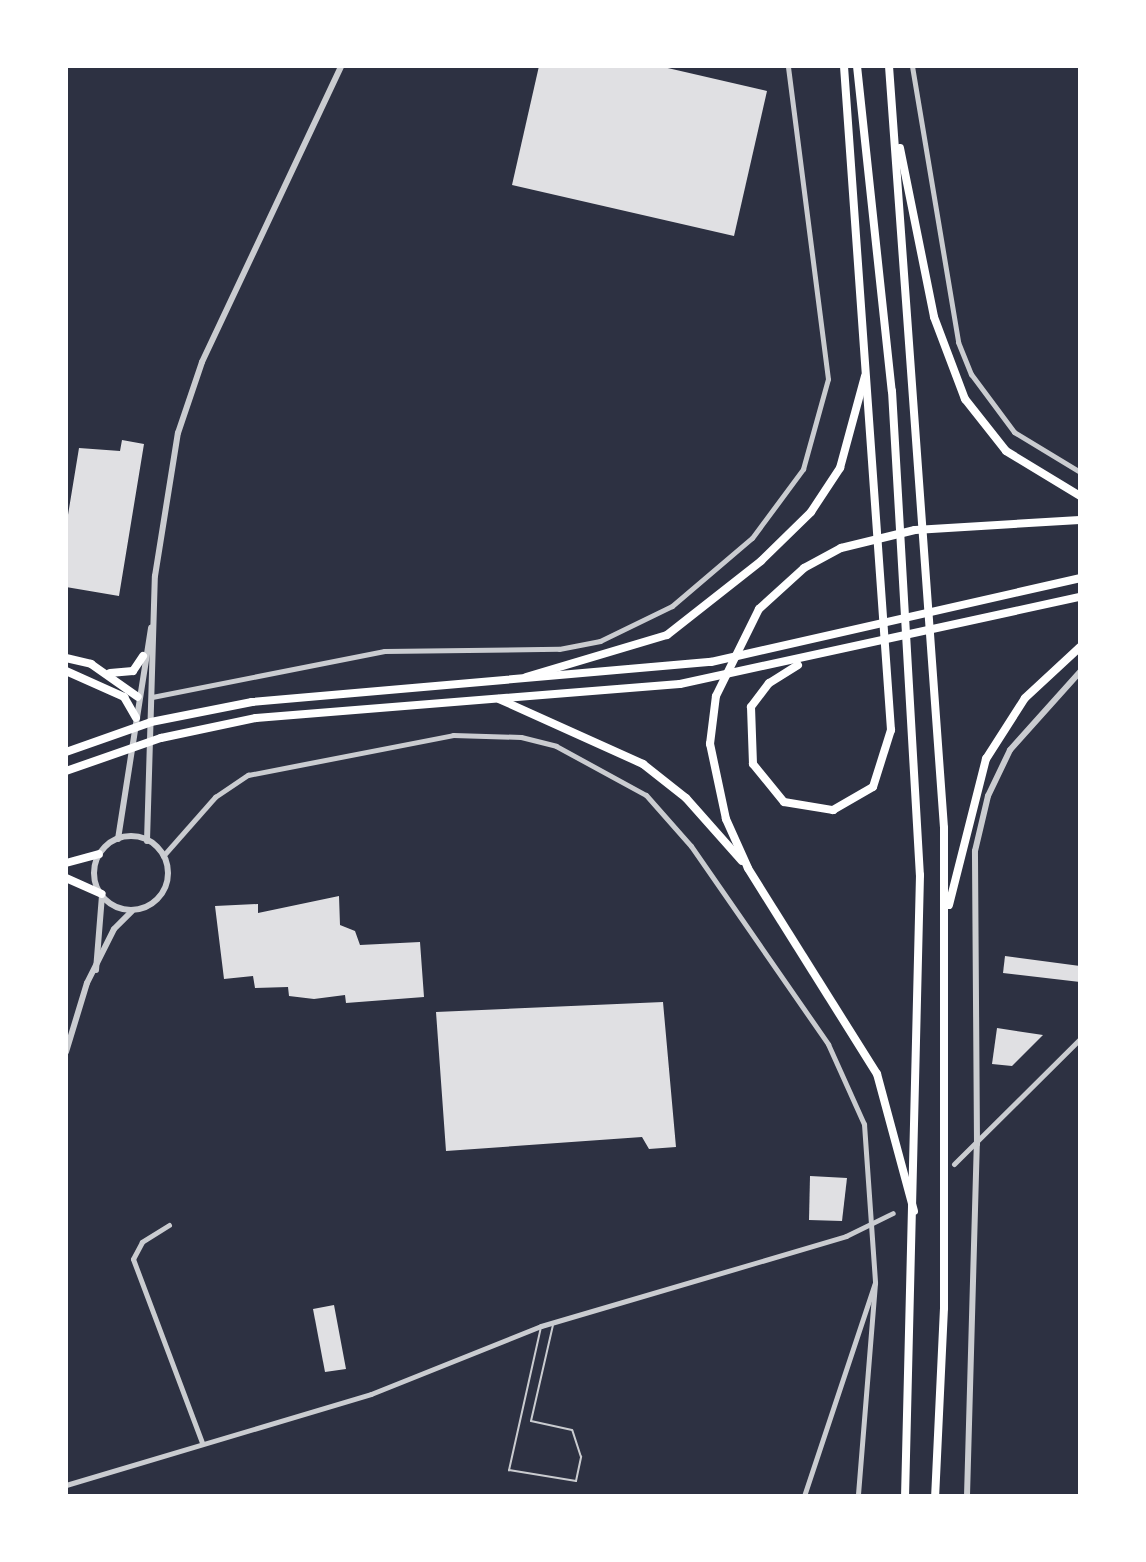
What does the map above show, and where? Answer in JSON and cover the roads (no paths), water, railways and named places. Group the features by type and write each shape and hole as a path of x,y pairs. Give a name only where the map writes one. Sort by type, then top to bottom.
{"highway":[{"path":"805,661 762,690 747,737 757,777 773,795 800,809 833,810 873,787 890,743 867,367 844,66"},
{"path":"857,66 892,391 914,712 916,1220 905,1496"},
{"path":"889,66 898,144 938,692 946,917 935,1496"},
{"path":"898,144 934,317 965,399 1006,451 1080,496"},
{"path":"511,682 667,635 761,561 811,512 840,468 867,367"},
{"path":"748,868 713,770 712,717 725,670 771,596 813,563 860,543 984,526 1080,520"},
{"path":"66,752 162,719 278,699 511,682 711,662 1080,578"},
{"path":"66,771 161,738 282,715 705,680 805,661 1080,597"},
{"path":"946,917 964,825 986,759 1025,698 1080,647"},
{"path":"66,658 105,671 127,673 143,656"},
{"path":"66,671 124,697 138,697"},
{"path":"105,671 138,697"},
{"path":"124,697 136,718"},
{"path":"499,699 643,764 686,798 748,868 877,1074 916,1220"},
{"path":"66,863 99,854"},
{"path":"66,878 102,895"}],"street":[{"path":"147,841 151,625 163,511 188,397 341,66"},
{"path":"138,697 152,697 384,651 559,649 600,641 672,606 752,538 803,469 828,379 788,66"},
{"path":"912,66 964,358 1004,422 1080,472"},
{"path":"118,839 143,656 151,625"},
{"path":"967,1496 977,1144 971,929 980,826 1019,735 1080,672"},
{"path":"66,1052 114,929 132,911 162,894 163,856 221,792 276,767 484,734 521,737 602,765 669,818 828,1044 864,1124 874,1226 875,1283 858,1496"},
{"path":"96,970 102,895 95,877 99,854 118,839 147,841 163,856"},
{"path":"102,895 132,911"},
{"path":"954,1164 1080,1039"},
{"path":"66,1485 371,1394 541,1326 874,1226 893,1213"},
{"path":"169,1225 142,1242 133,1259 202,1443"},
{"path":"804,1496 875,1283"}],"lane":[{"path":"541,1326 509,1470 576,1481 581,1457 572,1430 531,1421 553,1322"}]}
